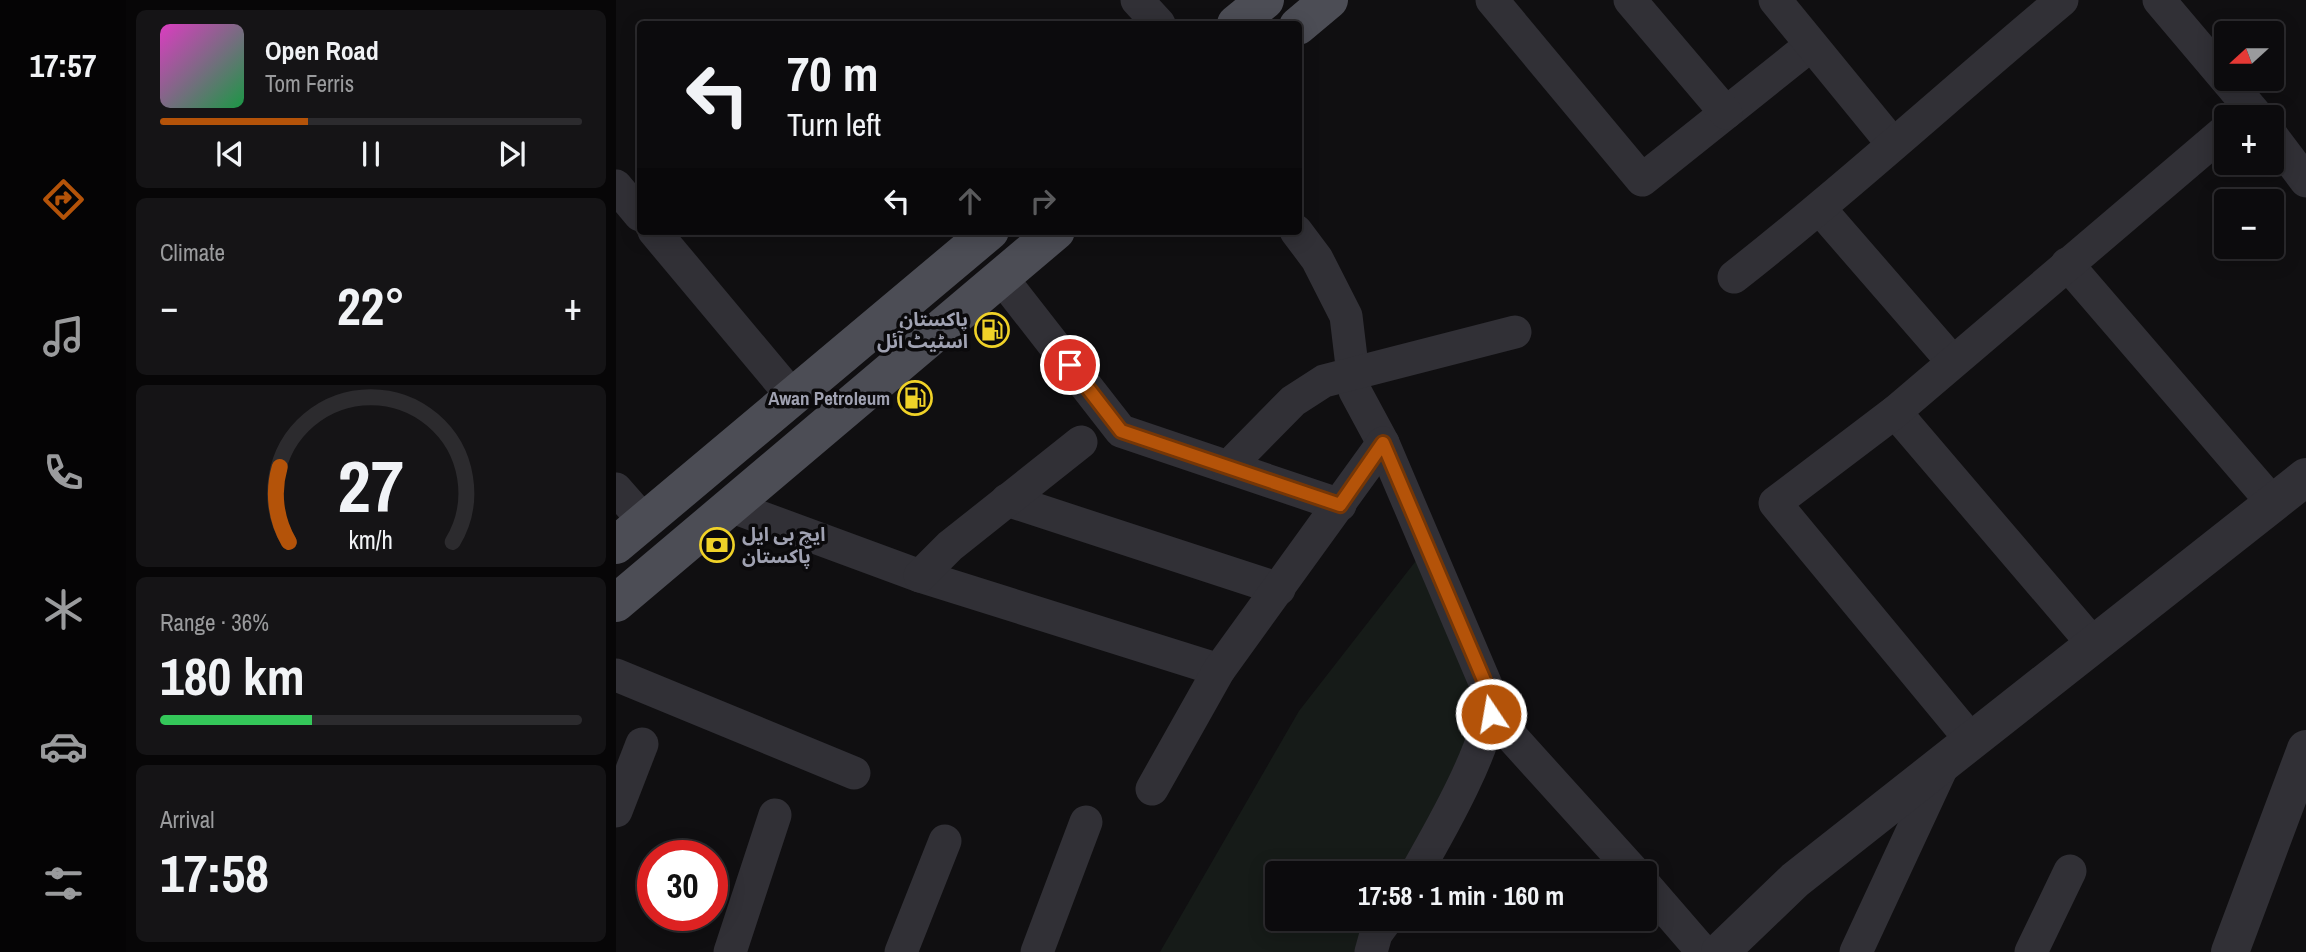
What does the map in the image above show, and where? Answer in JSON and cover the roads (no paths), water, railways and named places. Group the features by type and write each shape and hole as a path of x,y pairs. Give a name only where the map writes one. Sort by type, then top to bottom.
{"main road":[{"path":"1240,21 1265,0"},
{"path":"1302,23 1329,0"},
{"path":"630,533 985,235"},
{"path":"616,603 1051,235"}],"street":[{"path":"1138,0 1156,21"},
{"path":"1492,0 1642,180 1811,45"},
{"path":"1630,0 1726,113"},
{"path":"1775,0 1892,143"},
{"path":"1734,277 1820,209 1892,143 2062,0"},
{"path":"2175,6 2243,105"},
{"path":"1958,753 1775,503 1895,412 2214,140"},
{"path":"2284,152 2306,181"},
{"path":"616,186 637,211"},
{"path":"1820,209 1952,361"},
{"path":"657,235 793,397"},
{"path":"1299,235 1317,259 1346,316 1355,391 1383,443 1492,699 1491,714 1442,825 1422,861"},
{"path":"2067,264 2273,503"},
{"path":"1001,277 1121,431 1340,505"},
{"path":"1228,467 1293,401 1324,381 1515,332"},
{"path":"1895,412 2094,645"},
{"path":"920,576 950,545 1081,442"},
{"path":"1152,789 1219,670 1383,443"},
{"path":"1720,952 1795,880 2306,477"},
{"path":"616,489 630,533"},
{"path":"1007,500 1279,589"},
{"path":"730,506 920,576 1219,670"},
{"path":"616,675 854,773"},
{"path":"1491,714 1624,861"},
{"path":"616,811 642,744"},
{"path":"2231,952 2306,749"},
{"path":"1856,952 1958,753"},
{"path":"730,952 775,815"},
{"path":"1037,952 1086,822"},
{"path":"901,952 946,841"},
{"path":"2031,952 2070,871"},
{"path":"1657,899 1703,952"},
{"path":"1371,952 1378,931"}],"place":[{"name":"پاکستان اسٹیٹ آئل","path":"992,330"},
{"name":"Awan Petroleum","path":"915,398"},
{"name":"ایچ بی ایل پاکستان","path":"717,545"}]}
